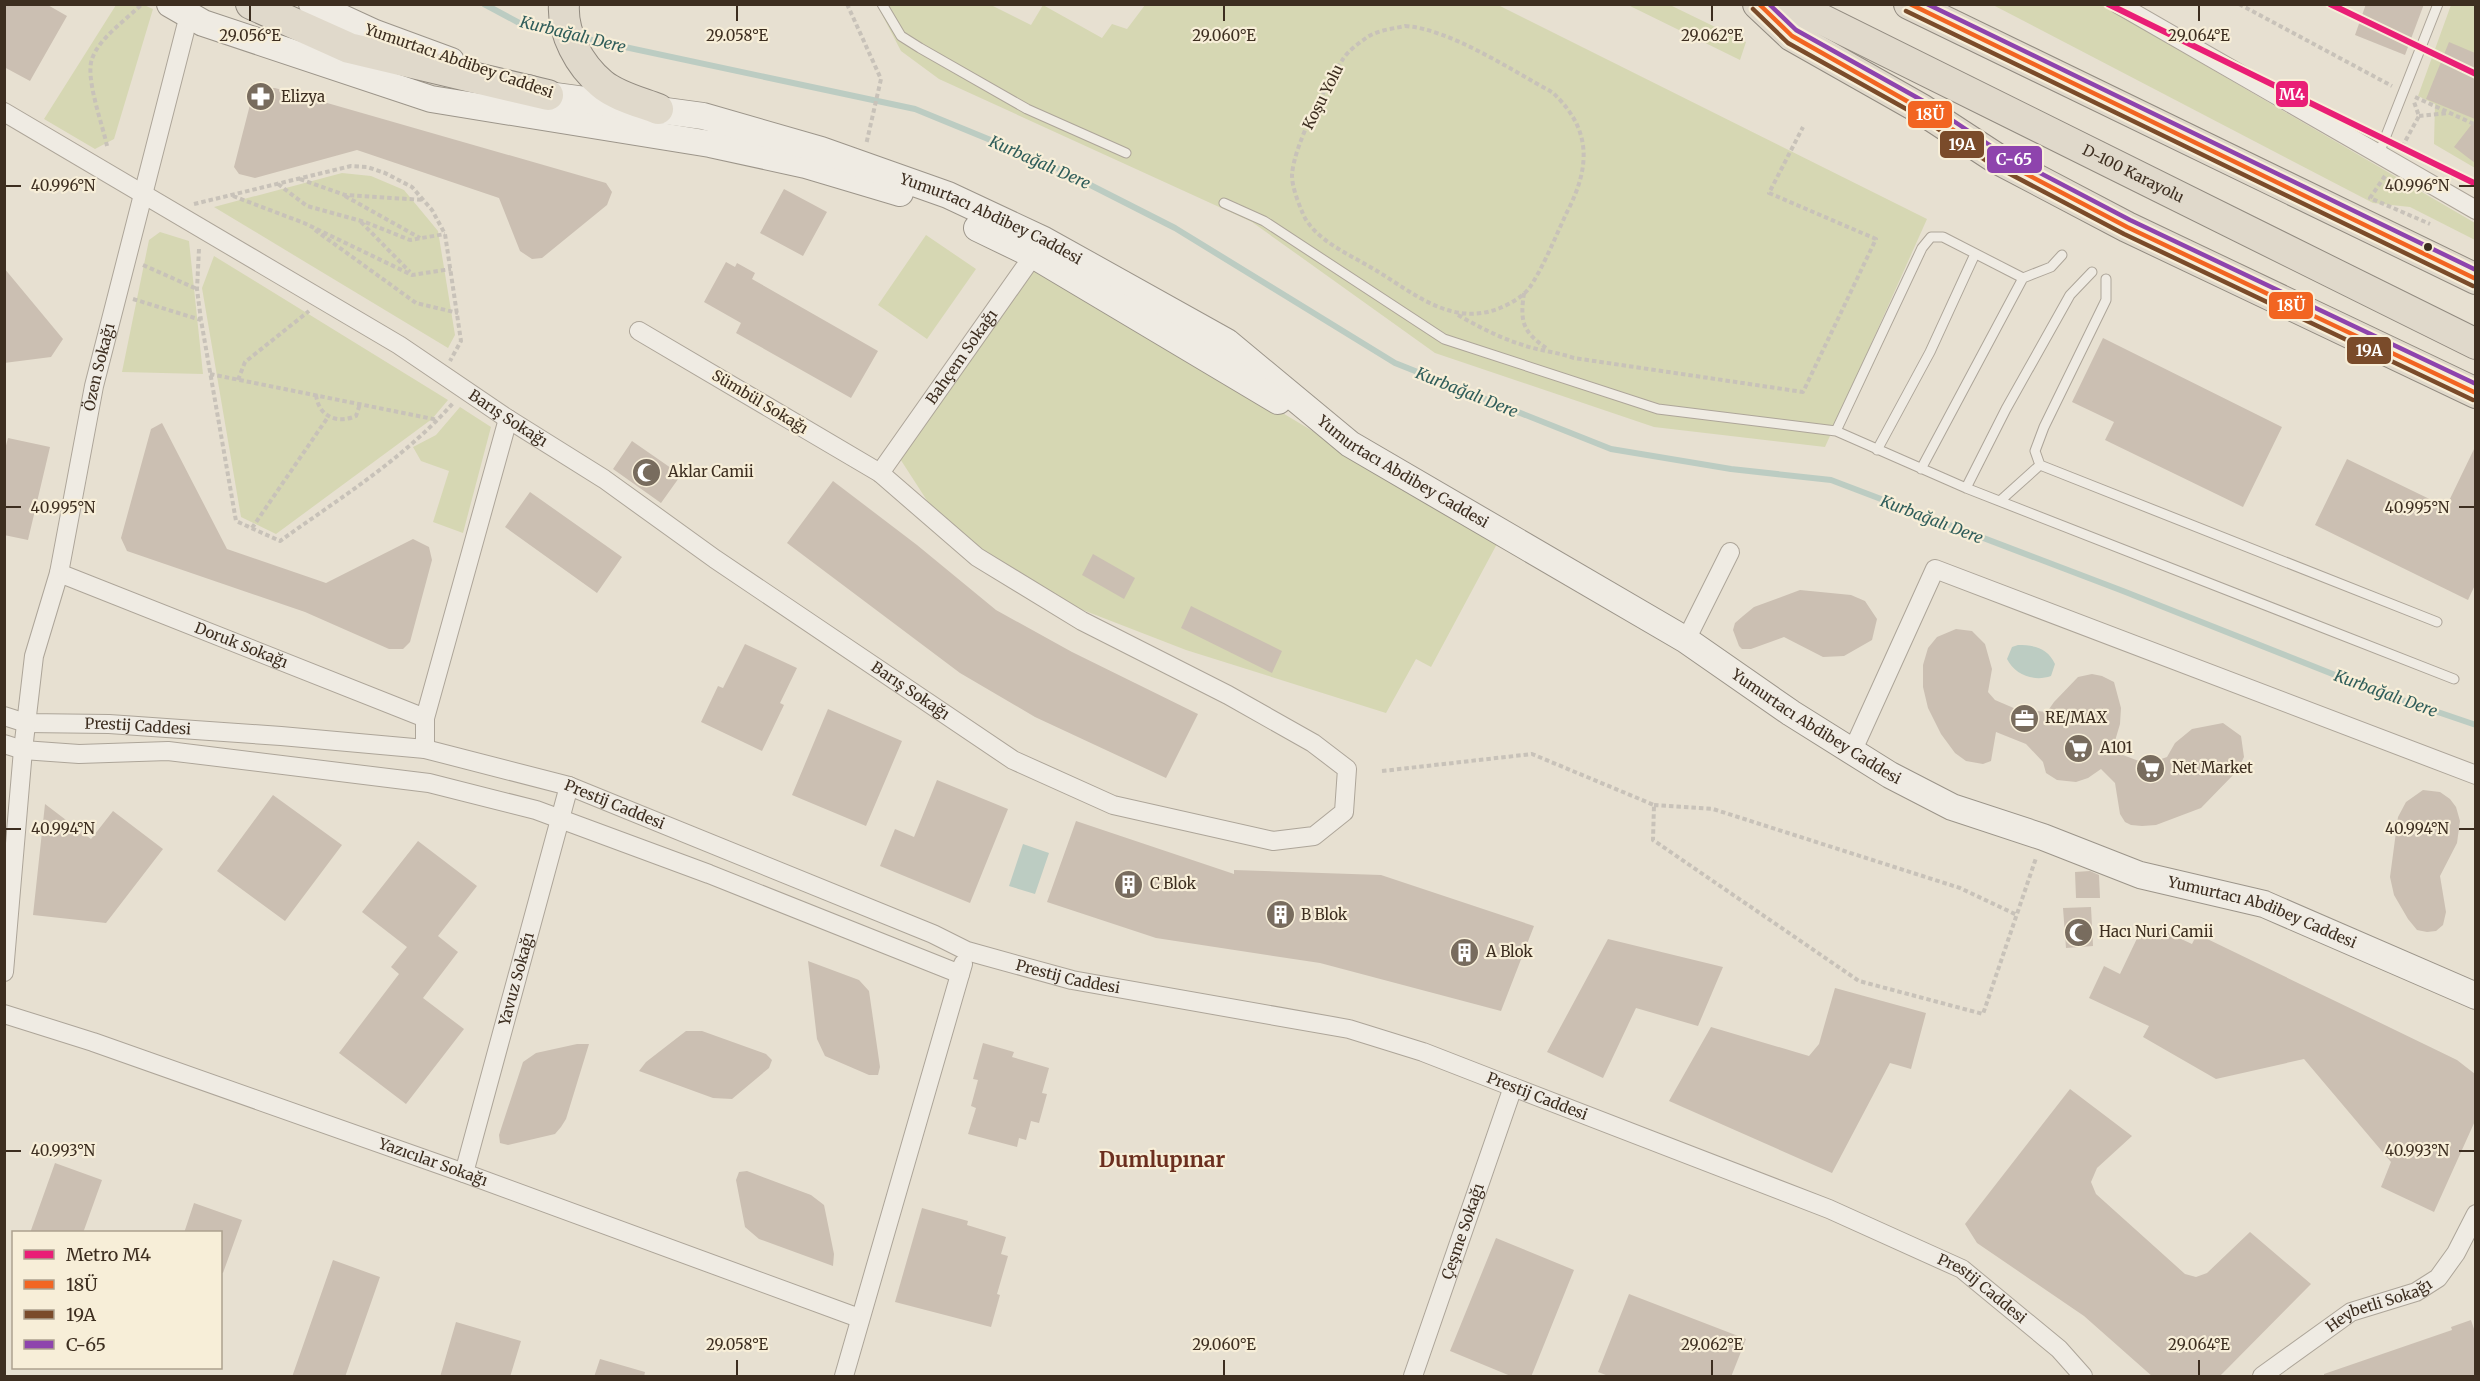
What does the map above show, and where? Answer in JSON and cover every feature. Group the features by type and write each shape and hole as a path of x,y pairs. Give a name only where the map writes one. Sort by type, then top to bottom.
{"highway":[{"path":"251,4 349,48 548,95"},
{"path":"564,4 567,33 577,55 602,84 658,109"},
{"path":"1758,4 1792,36 1921,109 1996,158 2127,227 2475,393"},
{"name":"D-100 Karayolu","path":"1791,4 2475,344"},
{"path":"1908,4 2475,279"}],"main road":[{"name":"Yumurtacı Abdibey Caddesi","path":"312,4 375,33 548,95 703,116 863,163 948,195 1039,247 1227,342 1350,444 1686,640 1791,713 1890,775 1952,807 2043,837 2140,875 2264,904 2475,996"},
{"path":"179,10 203,23 431,99 710,144 806,165 912,196 1039,247"}],"street":[{"path":"2118,4 2475,210"},
{"name":"Özen Sokağı","path":"4,972 23,750 34,656 59,573 94,386 144,194 179,10"},
{"name":"Barış Sokağı","path":"4,112 351,315 508,419 604,479 715,559 1013,760 1113,806 1273,841 1314,836 1344,812 1347,769 1313,743 1228,694 1082,621 977,558 880,473"},
{"name":"Bahçem Sokağı","path":"880,473 1039,247"},
{"name":"Sümbül Sokağı","path":"639,331 880,473"},
{"path":"425,749 425,718 508,419"},
{"path":"1686,640 1730,552"},
{"path":"1852,752 1935,569 2475,775"},
{"name":"Doruk Sokağı","path":"59,573 425,718"},
{"name":"Prestij Caddesi","path":"4,716 26,723 109,724 425,749 568,786 933,934 967,951 1072,980 1349,1029 1423,1052 1829,1209 1962,1269 2059,1349 2083,1377"},
{"name":"Prestij Caddesi","path":"4,744 23,750 79,754 168,751 429,783 560,819 709,874 960,974"},
{"name":"Yavuz Sokağı","path":"464,1173 568,786"},
{"path":"844,1377 859,1318 967,951"},
{"name":"Yazıcılar Sokağı","path":"4,1014 93,1042 464,1173 859,1318"},
{"name":"Çeşme Sokağı","path":"1413,1377 1513,1087"},
{"name":"Heybetli Sokağı","path":"2262,1377 2351,1312 2416,1292 2438,1278 2456,1253 2475,1214"}],"lane":[{"path":"882,4 901,36 920,48 1027,109 1126,153"},
{"path":"2378,156 2438,4"},
{"path":"1224,203 1264,221 1443,339 1658,409 1836,431 1966,488 2454,679"},
{"path":"1836,431 1922,248 1931,237 1943,237 2023,278"},
{"path":"1877,450 1929,352 1975,254"},
{"path":"1921,469 2023,278 2051,267 2062,255"},
{"path":"1966,488 2006,409 2070,295 2092,272"},
{"path":"2106,279 2106,300 2044,427 2035,451 2040,465 2437,622"},
{"path":"2001,500 2040,465"}],"path":[{"path":"107,146 92,81 92,60 106,39 142,4"},
{"path":"847,4 881,79 867,144"},
{"path":"2239,4 2403,92 2475,125"},
{"name":"Koşu Yolu","path":"1422,27 1447,37 1552,92 1566,105 1581,132 1584,149 1582,177 1539,269 1524,292 1507,305 1491,312 1478,315 1457,315 1434,307 1321,237 1304,216 1296,196 1292,178 1294,162 1302,138 1344,57 1368,36 1386,30 1422,27"},
{"path":"2419,116 2449,113"},
{"path":"1457,315 1496,335 1525,346 1548,349 1574,358 1803,392 1876,239 1769,193 1803,127"},
{"path":"170,209 351,166 367,167 412,187 432,210 445,234 451,269 461,341 442,374"},
{"path":"300,178 345,195 420,238"},
{"path":"278,184 307,206 359,220 410,240 445,234"},
{"path":"233,195 304,223 412,275 451,269"},
{"path":"345,195 424,200"},
{"path":"359,220 412,275"},
{"path":"304,223 416,303 458,313"},
{"path":"201,227 197,289 236,521 280,541 359,485 439,420 465,390"},
{"path":"127,258 197,289"},
{"path":"1524,292 1521,316 1526,330 1548,349"},
{"path":"117,295 201,320"},
{"path":"238,380 245,362 300,318"},
{"path":"210,374 439,420"},
{"path":"316,395 317,406 328,417 345,420 356,416 360,404"},
{"path":"252,528 328,417"},
{"path":"1382,771 1532,754 1654,805 1713,809 1960,888 2016,915"},
{"path":"1654,805 1653,840 1859,981 1983,1014 2043,837"}],"green space":[{"path":"116,5 144,5 153,9 114,139 95,149 44,119"},
{"path":"877,5 991,5 1031,25 1043,5 1102,38 1112,24 1127,29 1145,5 1498,5 1927,219 1825,447 1654,427 1435,353 1252,222 939,79 901,51"},
{"path":"1628,5 1670,5 1746,42 1740,60"},
{"path":"1993,5 2102,5 2475,223 2475,240 2410,207 2373,203"},
{"path":"2451,5 2475,5 2475,168 2434,144 2435,104 2418,96"},
{"path":"342,173 371,176 404,190 438,231 455,335 448,348 214,207"},
{"path":"160,232 189,241 203,374 122,372 149,240"},
{"path":"926,235 976,269 927,339 878,305"},
{"path":"214,256 448,400 432,419 276,534 241,517 202,288"},
{"path":"1034,264 1498,542 1431,667 1416,659 1386,713 1186,650 1026,588 937,516 895,451"},
{"path":"460,407 491,427 463,533 433,522 449,471 421,461 413,447 436,435"}],"shaded area":[{"path":"2018,645 2035,647 2049,654 2055,664 2051,676 2038,678 2026,676 2010,665 2007,659 2012,647"},
{"path":"1023,844 1049,853 1035,894 1009,886"}],"building":[{"path":"4,4 46,4 67,16 30,81 4,67"},
{"path":"2366,4 2424,4 2405,55 2355,35"},
{"path":"2449,42 2475,53 2475,119 2426,99"},
{"path":"262,88 275,88 606,183 612,192 607,205 542,258 532,259 520,251 499,198 357,150 255,178 239,174 234,167 253,93"},
{"path":"2475,120 2475,163 2454,147"},
{"path":"784,189 827,212 803,256 760,233"},
{"path":"726,262 735,267 737,263 755,273 752,279 878,351 851,398 736,333 741,323 704,302"},
{"path":"4,268 63,339 51,357 4,363"},
{"path":"2103,338 2282,427 2243,507 2105,440 2114,422 2072,402"},
{"path":"162,423 227,549 326,583 413,539 429,547 432,560 410,642 403,649 389,649 305,612 127,551 121,538 151,429"},
{"path":"8,438 50,447 28,540 4,535 4,453"},
{"name":"Aklar Camii","path":"632,441 681,475 661,503 613,469"},
{"path":"2475,447 2475,585 2468,600 2315,525 2347,459 2446,507"},
{"path":"833,481 917,545 996,610 1072,652 1198,714 1166,778 1035,717 960,673 787,543"},
{"path":"530,492 622,557 597,593 505,527"},
{"path":"1093,554 1135,578 1124,599 1082,575"},
{"path":"1800,590 1851,595 1865,601 1877,619 1872,640 1844,656 1823,657 1784,637 1751,649 1742,649 1739,646 1733,630 1735,623 1754,607"},
{"path":"1191,606 1282,651 1272,673 1181,628"},
{"path":"1956,629 1972,631 1985,644 1992,669 1988,692 1995,700 2016,709 2047,712 2078,677 2092,674 2102,676 2114,682 2121,708 2120,724 2112,751 2147,764 2167,757 2175,743 2192,729 2223,723 2241,736 2244,757 2237,771 2201,808 2156,825 2142,826 2125,822 2120,814 2115,783 2101,769 2088,778 2076,782 2057,780 2046,773 2043,762 2026,744 1996,732 1991,761 1983,764 1966,761 1955,753 1941,734 1928,708 1923,687 1923,665 1928,648 1937,637"},
{"path":"745,644 797,668 780,703 784,705 762,751 701,722 718,686 723,688"},
{"path":"828,709 902,741 866,826 792,795"},
{"path":"937,780 1008,809 970,903 880,866 895,829 914,837"},
{"path":"2423,790 2440,792 2450,799 2456,807 2460,821 2457,843 2440,876 2446,912 2443,925 2436,931 2427,932 2417,930 2408,919 2394,895 2390,877 2398,817 2406,802"},
{"path":"273,795 342,845 285,921 217,871"},
{"path":"45,804 91,839 113,811 163,849 106,923 33,915"},
{"path":"1076,821 1234,874 1234,870 1381,875 1534,926 1501,1011 1320,963 1156,938 1047,902"},
{"path":"418,841 477,886 438,936 458,952 423,998 464,1029 406,1104 339,1053 399,974 391,967 407,947 362,912"},
{"path":"2090,871 2099,875 2100,898 2076,898 2075,872"},
{"name":"Hacı Nuri Camii","path":"2091,907 2093,946 2066,948 2063,908"},
{"path":"2153,926 2192,944 2197,934 2457,1060 2475,1074 2475,1121 2434,1212 2381,1187 2391,1162 2304,1059 2216,1079 2143,1037 2149,1026 2089,998 2104,966 2120,974 2142,928"},
{"path":"1608,939 1723,967 1698,1026 1636,1008 1603,1078 1547,1052"},
{"path":"808,961 859,980 869,991 880,1067 878,1075 869,1075 825,1056 817,1039"},
{"path":"1835,988 1926,1013 1911,1069 1890,1063 1832,1173 1669,1101 1711,1027 1809,1056 1819,1044"},
{"path":"686,1031 702,1031 766,1054 772,1060 769,1068 732,1099 713,1098 639,1071 646,1062"},
{"path":"983,1043 1014,1052 1012,1057 1049,1068 1042,1093 1047,1094 1039,1123 1031,1121 1026,1140 1019,1138 1017,1147 968,1134 976,1108 971,1106 978,1080 973,1079"},
{"path":"577,1044 589,1044 566,1119 561,1127 555,1134 508,1145 500,1143 499,1135 523,1062 536,1053"},
{"path":"2070,1089 2132,1136 2097,1168 2091,1182 2096,1194 2185,1274 2196,1277 2207,1273 2250,1232 2311,1284 2219,1377 2153,1377 2084,1316 1977,1243 1965,1224"},
{"path":"55,1163 102,1180 84,1231 31,1231"},
{"path":"747,1171 811,1195 824,1205 834,1254 833,1266 759,1239 745,1227 736,1180 739,1172"},
{"path":"194,1203 242,1220 223,1273 222,1231 185,1231"},
{"path":"922,1208 968,1221 967,1225 1006,1237 1001,1254 1008,1256 997,1294 1000,1295 991,1327 895,1302"},
{"path":"1496,1238 1574,1270 1531,1377 1513,1377 1450,1351"},
{"path":"333,1260 380,1277 345,1377 292,1377"},
{"path":"1629,1294 1746,1339 1731,1377 1611,1377 1598,1372"},
{"path":"2471,1320 2475,1332 2475,1377 2324,1377 2324,1374 2452,1330 2451,1327"},
{"path":"456,1322 521,1341 510,1377 440,1377"},
{"path":"600,1359 645,1372 644,1377 594,1377"}],"waterway":[{"name":"Kurbağalı Dere","path":"484,4 523,25 559,33"},
{"name":"Kurbağalı Dere","path":"578,37 915,109 1047,163 1175,228 1395,363 1611,449 1731,469 1831,480 2123,591 2373,690 2476,725"}],"metro line":[{"name":"M4","path":"2108,4 2476,184"},
{"name":"M4","path":"2330,4 2476,74"}],"transit line":[{"name":"18Ü","path":"1759,4 1792,36 1921,109 1996,158 2127,227 2476,393"},
{"name":"C-65","path":"1769,4 1796,30 1925,102 2000,152 2130,220 2476,384"},
{"name":"18Ü","path":"1910,4 2476,279"},
{"name":"C-65","path":"1927,4 2476,270"},
{"name":"19A","path":"1753,9 1788,43 1917,115 1993,165 2124,234 2473,400"},
{"name":"19A","path":"1906,11 2473,286"}],"place":[{"name":"Elizya","path":"260,97"},
{"name":"Aklar Camii","path":"647,472"},
{"name":"RE/MAX","path":"2024,718"},
{"name":"A101","path":"2079,748"},
{"name":"Net Market","path":"2151,768"},
{"name":"C Blok","path":"1129,884"},
{"name":"B Blok","path":"1280,915"},
{"name":"Hacı Nuri Camii","path":"2078,932"},
{"name":"A Blok","path":"1465,952"}],"district":[{"name":"Dumlupınar","path":"1162,1160"}]}
